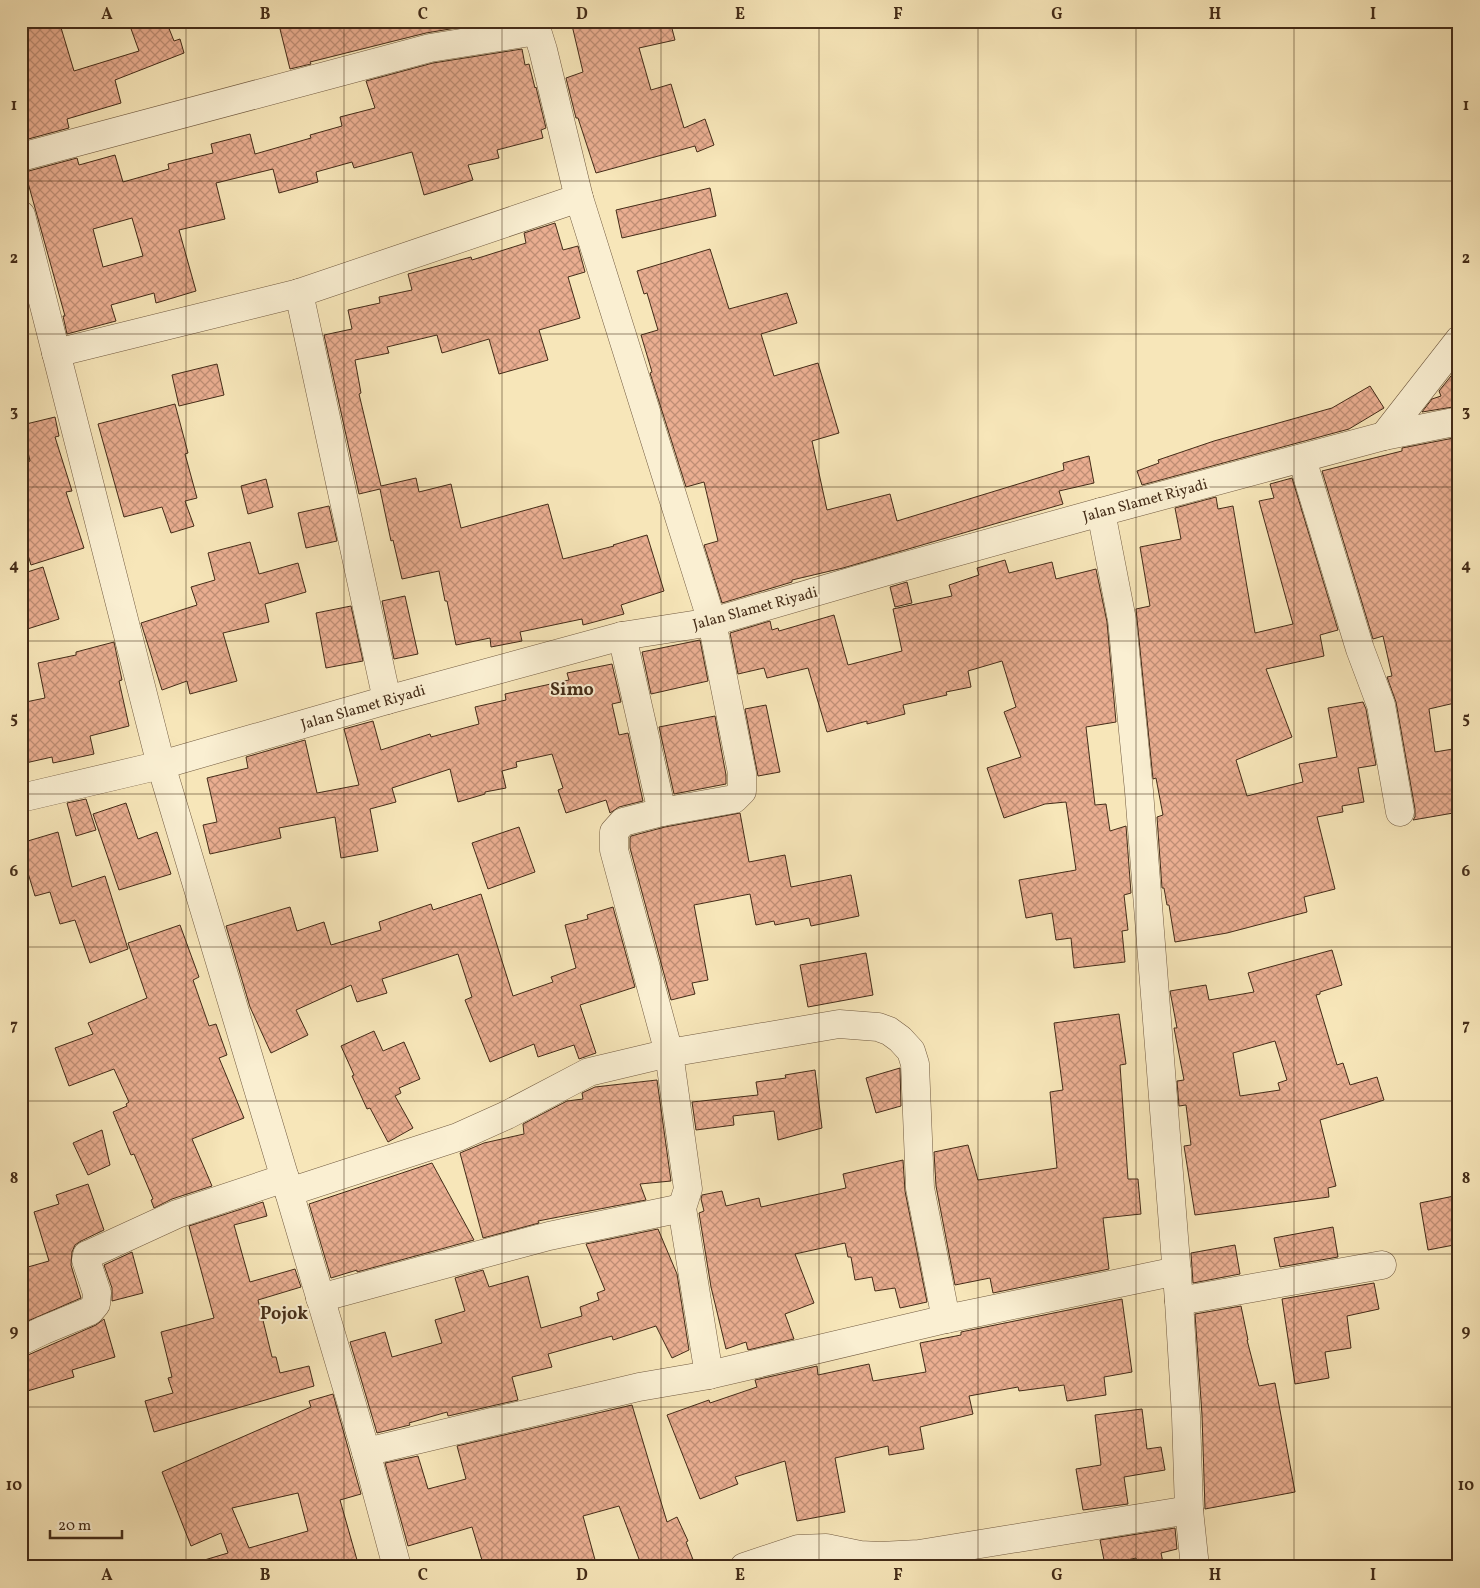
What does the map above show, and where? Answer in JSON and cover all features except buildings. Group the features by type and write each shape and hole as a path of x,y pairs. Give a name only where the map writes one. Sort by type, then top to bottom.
{"street":[{"path":"21,157 430,48 535,26 579,198 712,622 742,773 742,792 738,797 728,801 662,812 623,822 614,832 613,838 614,850 669,1053 688,1189 682,1208 709,1375"},
{"path":"56,353 299,293 579,198"},
{"path":"21,215 161,765 366,1452 397,1567"},
{"path":"299,293 388,700"},
{"path":"1384,436 1459,340"},
{"name":"Jalan Slamet Riyadi","path":"21,798 161,765 622,636 712,622 884,572 1302,458 1384,436 1459,421"},
{"path":"1302,458 1360,649 1381,704 1400,812"},
{"path":"1102,512 1122,620 1134,743 1180,1301 1189,1510 1196,1567"},
{"path":"622,636 662,812"},
{"path":"21,1341 90,1311 96,1304 97,1294 86,1260 87,1256 92,1252 177,1214 458,1137 507,1115 589,1072 669,1053 838,1024 878,1027 900,1038 911,1051 915,1064 920,1188 946,1319"},
{"path":"320,1298 549,1236 682,1208"},
{"path":"1180,1301 1382,1265"},
{"path":"366,1452 639,1387 709,1375 946,1319 1177,1271"},
{"path":"744,1567 798,1548 826,1548 860,1555 880,1556 919,1554 1189,1510"}],"district":[{"name":"Simo","path":"572,689"},
{"name":"Pojok","path":"284,1313"}]}
